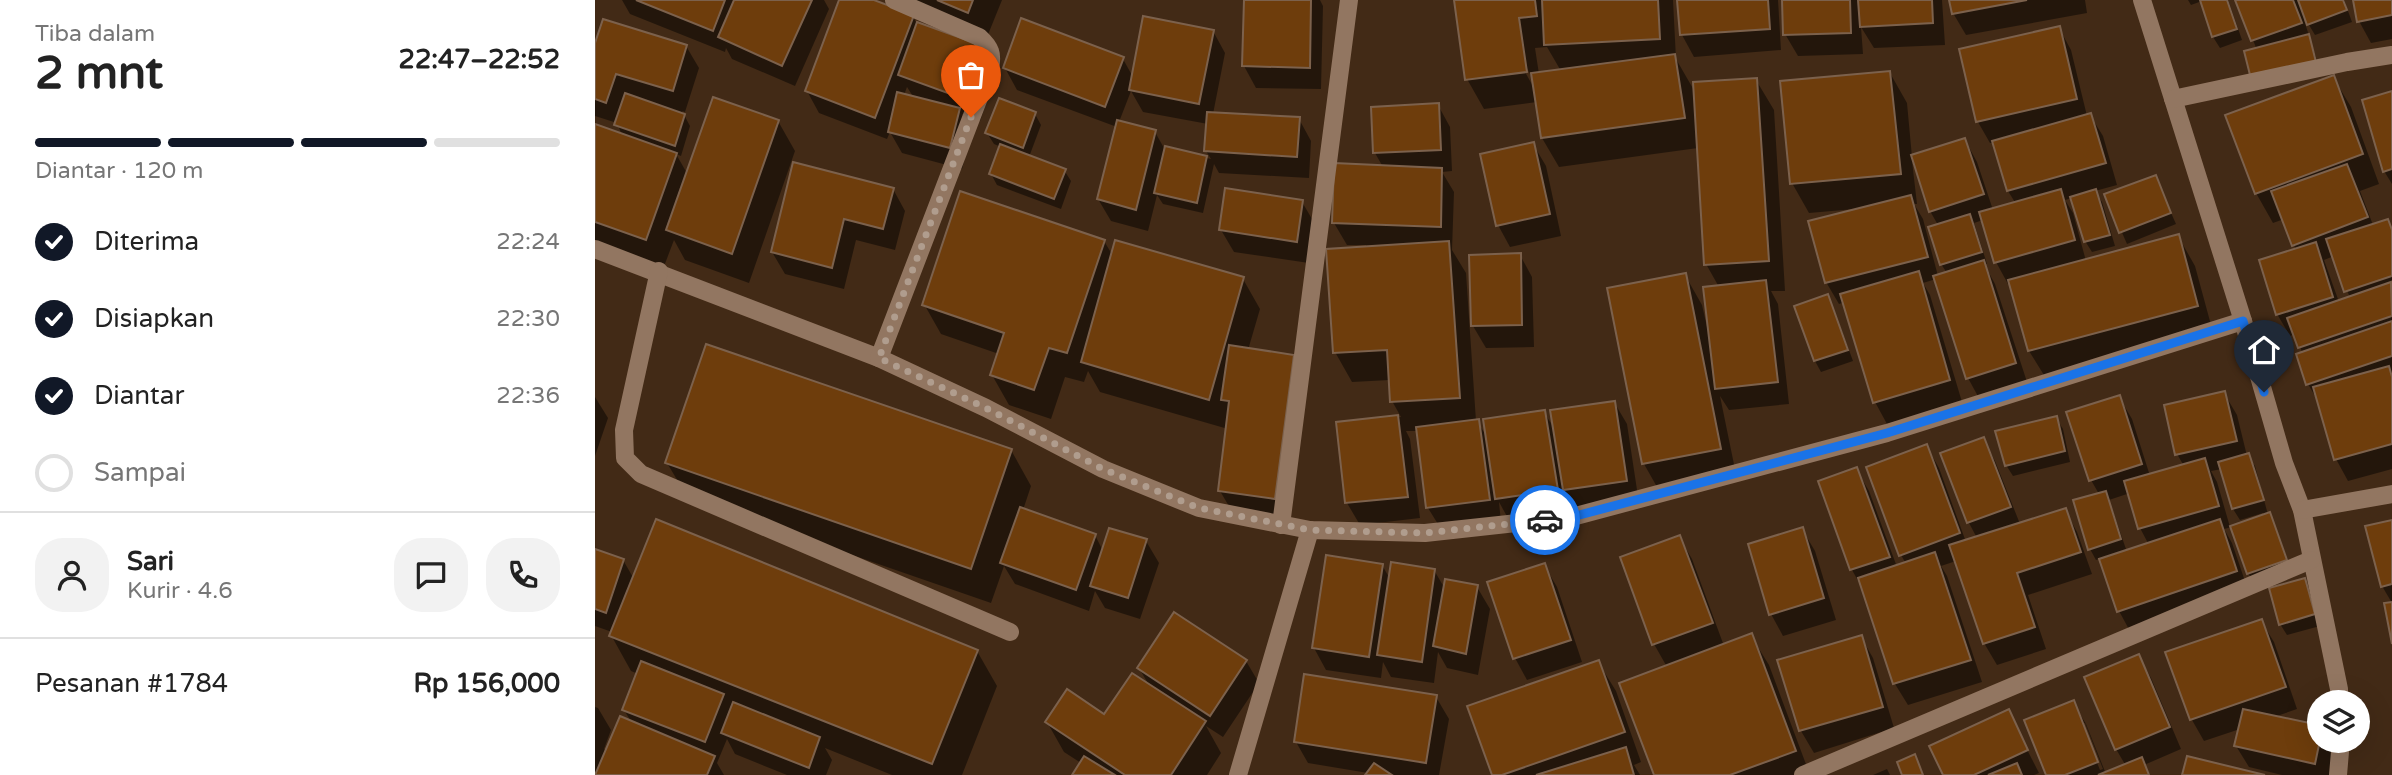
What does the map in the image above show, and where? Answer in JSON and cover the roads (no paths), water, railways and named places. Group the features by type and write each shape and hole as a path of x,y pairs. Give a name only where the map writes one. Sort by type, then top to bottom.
{"street":[{"path":"879,358 990,69 992,55 979,37 894,0"},
{"path":"1281,525 1349,0"},
{"path":"2142,0 2243,321 2284,463 2302,510 2339,690"},
{"path":"2173,99 2392,55"},
{"path":"595,249 659,271 879,358 986,408 1103,469 1199,508 1310,530 1425,533 1572,517 1887,433 2243,321"},
{"path":"659,271 624,430 625,458 641,474 1010,632"},
{"path":"2302,510 2392,494"},
{"path":"1238,775 1310,530"},
{"path":"1803,775 2311,561"},
{"path":"2339,775 2340,753"}]}
